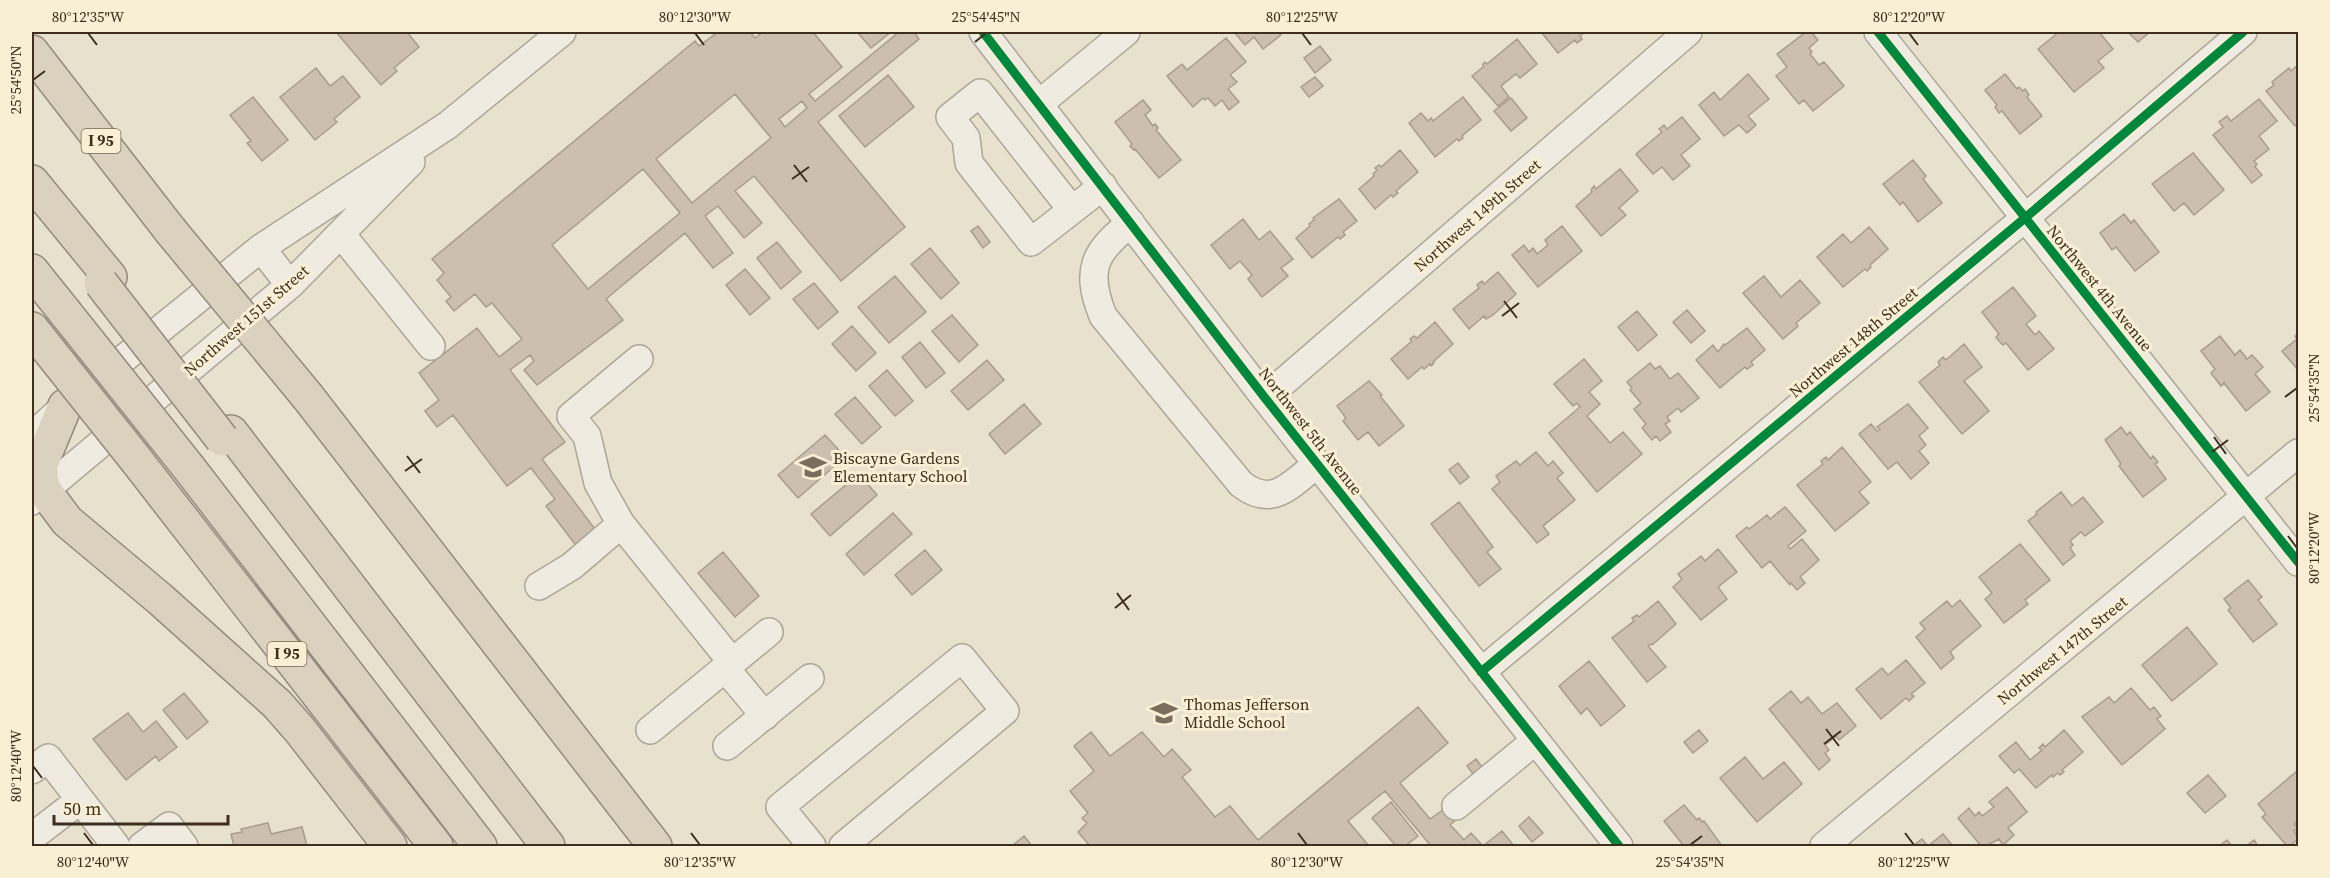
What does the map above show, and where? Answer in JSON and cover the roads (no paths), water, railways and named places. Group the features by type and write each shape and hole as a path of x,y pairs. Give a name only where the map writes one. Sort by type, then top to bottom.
{"highway":[{"name":"I 95","path":"32,52 170,230 308,397 655,846"},
{"path":"32,182 105,280 548,846"},
{"path":"32,198 105,280"},
{"path":"32,271 189,468 480,846"},
{"name":"I 95","path":"32,328 436,846"},
{"path":"65,406 40,464 41,478 38,496 160,599 277,704 390,846"},
{"path":"226,435 537,846"}],"street":[{"name":"Northwest 151st Street","path":"32,436 65,406 261,248 448,125 562,32"},
{"name":"Northwest 5th Avenue","path":"983,32 1104,186 1265,398 1619,846"},
{"path":"1040,103 1126,32"},
{"name":"Northwest 149th Street","path":"1265,398 1688,32"},
{"name":"Northwest 4th Avenue","path":"1878,32 2298,562"},
{"name":"Northwest 148th Street","path":"1481,672 2025,218 2243,32"},
{"path":"1072,210 980,93 950,117 966,138 969,163 1031,242 1104,186"},
{"name":"Northwest 151st Street","path":"38,496 290,285 448,125"},
{"path":"1131,223 1111,238 1095,263 1093,291 1103,316 1241,484 1251,492 1266,496 1280,492 1317,464"},
{"path":"341,234 431,346"},
{"path":"261,248 290,285"},
{"path":"639,359 571,416 587,436 598,483 621,524 765,716"},
{"name":"Northwest 147th Street","path":"1824,846 2298,453"},
{"path":"539,586 572,566 621,524"},
{"path":"650,730 768,632"},
{"path":"812,846 780,807 962,658 1005,711 843,846"},
{"path":"727,747 810,678"},
{"path":"1456,806 1535,741"},
{"path":"32,770 48,758 116,846"},
{"path":"32,837 80,800"},
{"path":"142,846 177,836"}],"place":[{"name":"Biscayne Gardens Elementary School","path":"813,467"},
{"name":"Thomas Jefferson Middle School","path":"1164,713"}]}
